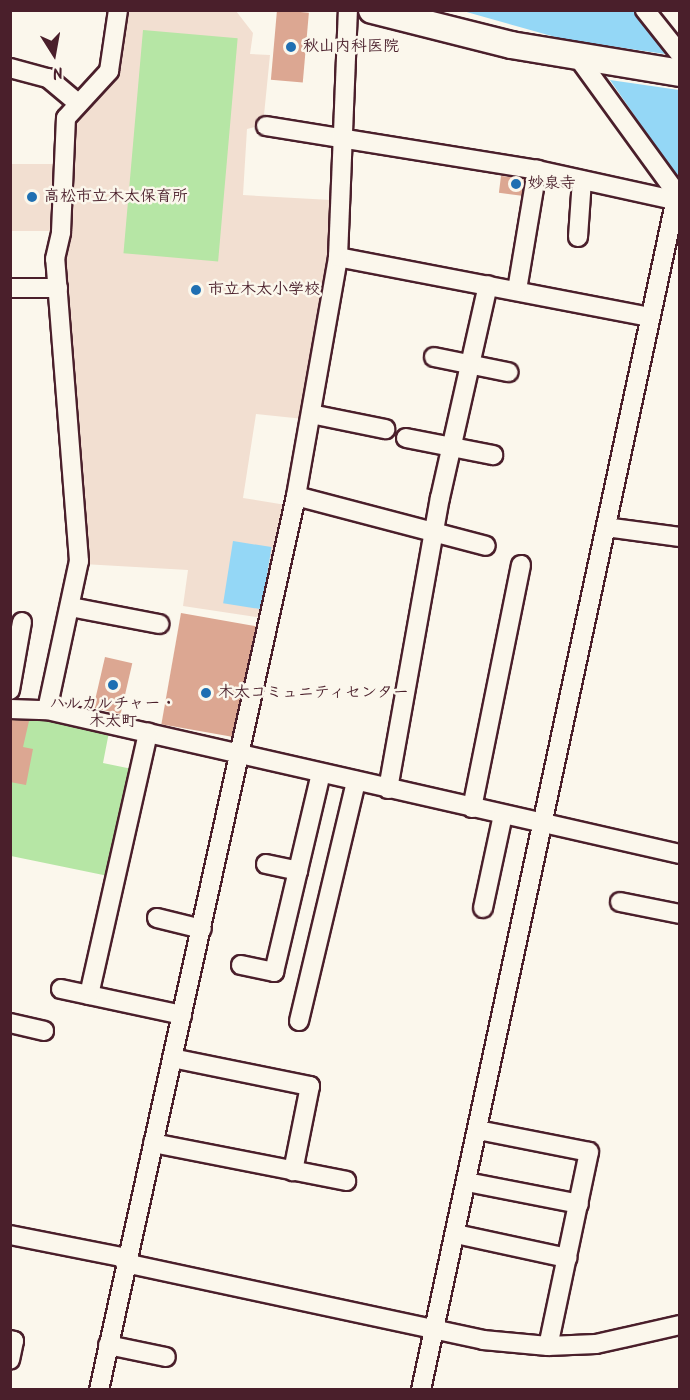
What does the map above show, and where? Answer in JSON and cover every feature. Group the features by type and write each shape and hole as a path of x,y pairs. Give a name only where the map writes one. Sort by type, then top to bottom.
{"street":[{"path":"47,710 71,607 79,561 55,259 66,117 109,71 118,10"},
{"path":"99,1389 202,929 296,496 311,414 338,257 348,10"},
{"path":"372,10 580,63 680,74"},
{"path":"645,10 680,54"},
{"path":"421,1389 436,1331 676,197 580,63"},
{"path":"10,68 48,78 78,103"},
{"path":"266,126 537,170 676,197"},
{"path":"517,290 537,170"},
{"path":"578,237 582,180"},
{"path":"338,257 649,317"},
{"path":"388,789 452,447 489,285"},
{"path":"10,288 58,288"},
{"path":"434,357 508,372"},
{"path":"311,414 385,429"},
{"path":"406,438 492,455"},
{"path":"296,496 486,546"},
{"path":"606,527 680,537"},
{"path":"472,808 521,565"},
{"path":"71,607 159,624"},
{"path":"10,690 22,622"},
{"path":"10,709 47,710 543,825 680,854"},
{"path":"89,995 148,733"},
{"path":"241,965 274,972 321,773"},
{"path":"299,1021 356,781"},
{"path":"483,908 503,815"},
{"path":"266,864 298,871"},
{"path":"620,902 680,914"},
{"path":"157,918 202,929"},
{"path":"62,989 182,1015"},
{"path":"10,1023 44,1031"},
{"path":"172,1058 310,1086 293,1171"},
{"path":"478,1130 590,1152 548,1346"},
{"path":"153,1143 346,1181"},
{"path":"467,1182 579,1204"},
{"path":"10,1234 436,1331 548,1346 596,1344 680,1325"},
{"path":"456,1234 567,1258"},
{"path":"10,1340 14,1341 10,1360"},
{"path":"108,1345 166,1357"}],"shaded area":[{"name":"市立木太小学校","path":"121,11 236,11 253,33 250,54 270,55 263,125 247,129 243,195 331,200 331,258 304,419 256,414 243,498 286,505 263,618 183,606 188,570 83,564 71,322 62,252 70,235 71,118 111,77"},
{"name":"高松市立木太保育所","path":"10,164 53,164 53,231 10,231"}],"green space":[{"path":"143,30 238,38 218,261 123,253"},
{"path":"12,714 109,732 103,763 137,770 113,877 11,856"}],"water":[{"path":"637,10 679,67 679,180 610,80 566,40 463,11"},
{"path":"233,541 272,547 262,609 223,603"}],"pier":[{"path":"568,40 672,55 679,67 679,90 610,80"}],"building":[{"name":"秋山内科医院","path":"277,10 309,13 303,83 271,80"},
{"path":"501,176 524,179 522,196 499,193"},
{"name":"木太コミュニティセンター","path":"181,613 256,626 236,737 161,724"},
{"name":"ハルカルチャー・ 木太町","path":"105,657 132,663 121,714 93,708"},
{"path":"11,720 29,721 23,747 33,749 26,785 10,782"}],"place":[{"name":"秋山内科医院","path":"291,47"},
{"name":"妙泉寺","path":"516,184"},
{"name":"高松市立木太保育所","path":"32,197"},
{"name":"市立木太小学校","path":"196,290"},
{"name":"ハルカルチャー・ 木太町","path":"113,685"},
{"name":"木太コミュニティセンター","path":"206,693"}]}
